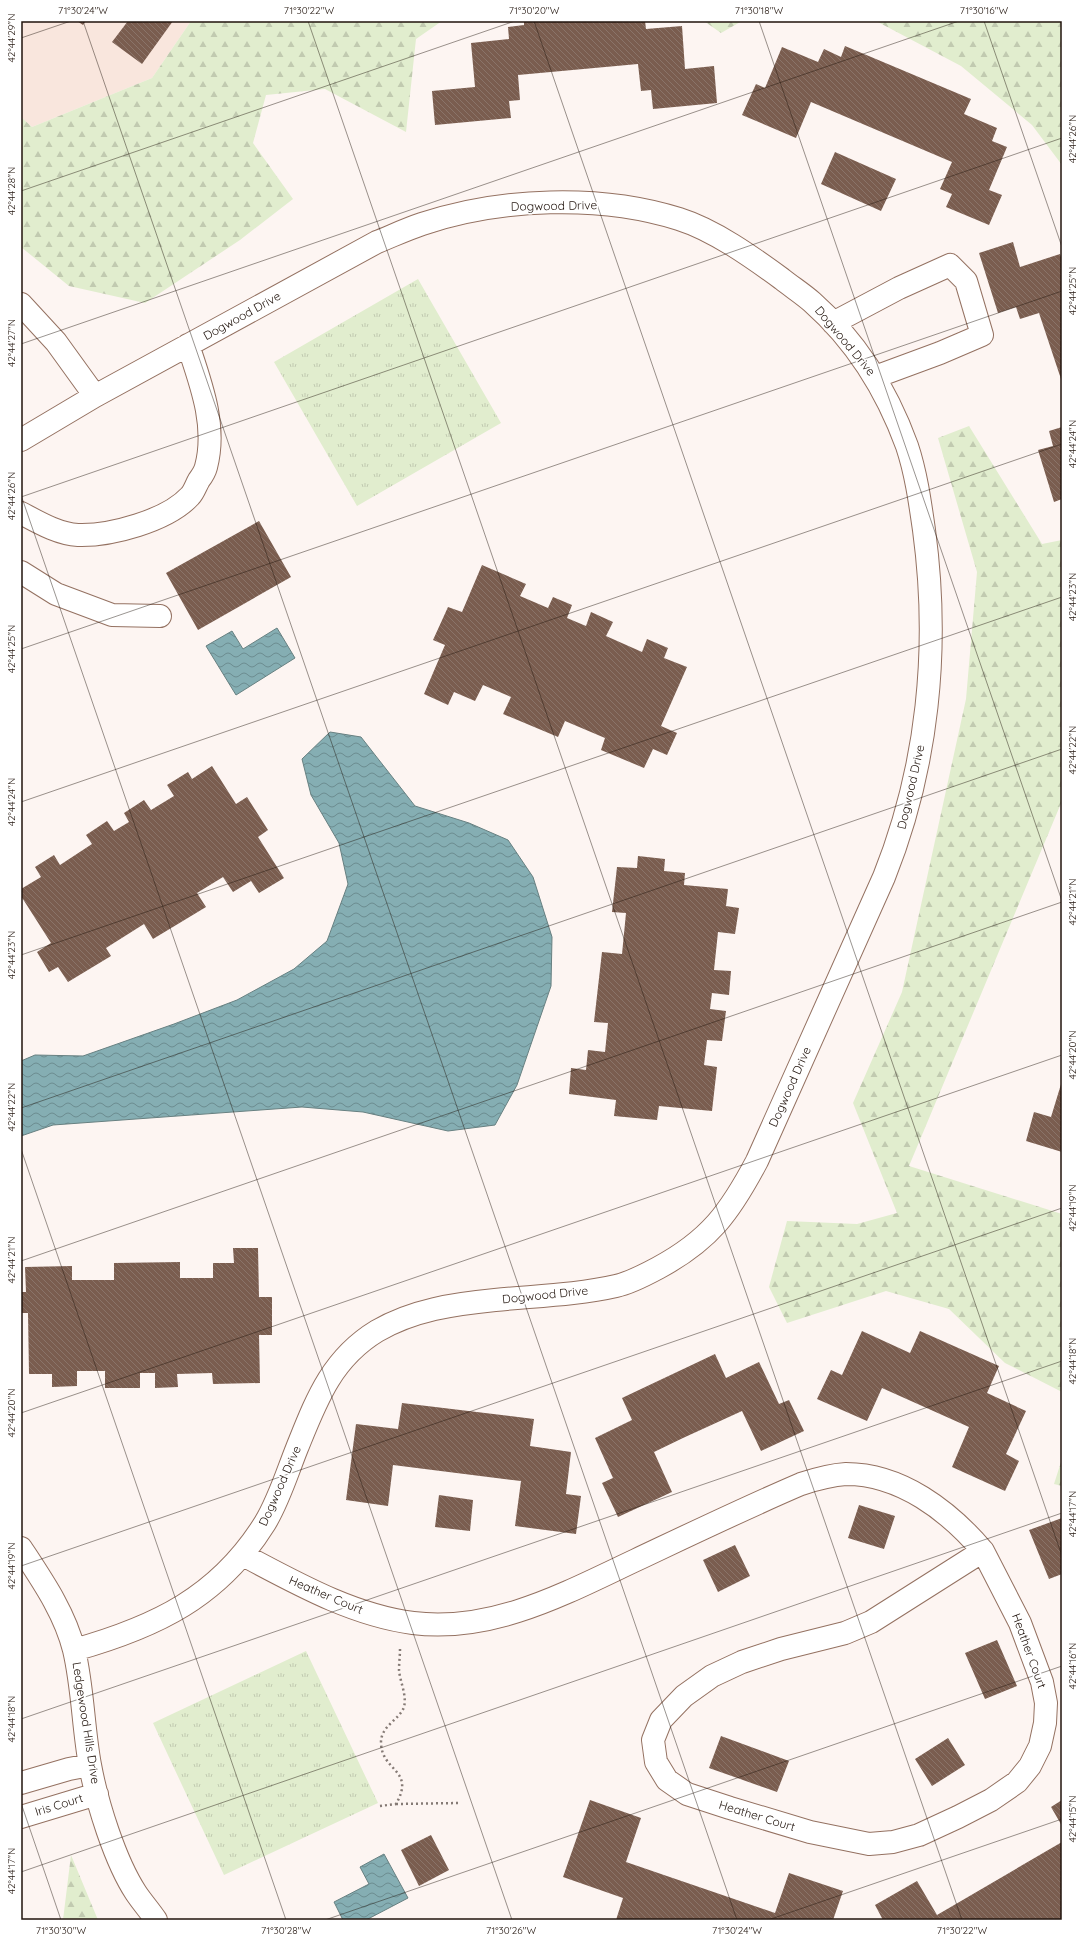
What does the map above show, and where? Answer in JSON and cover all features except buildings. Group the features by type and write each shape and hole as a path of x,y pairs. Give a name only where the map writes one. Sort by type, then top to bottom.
{"street":[{"name":"Dogwood Drive","path":"74,1650 106,1641 154,1623 189,1603 223,1576 243,1555 266,1521 314,1404 328,1378 350,1352 377,1332 410,1315 437,1308 476,1302 585,1292 618,1286 647,1274 674,1259 697,1244 718,1224 739,1196 757,1161 884,877 900,834 913,790 922,745 928,691 931,619 927,553 919,494 908,448 894,413 875,377 833,323 812,301 767,268 718,237 681,220 640,210 589,204 534,204 485,208 422,224 377,242 95,396"},
{"path":"833,323 899,288 950,265 966,280 982,335 940,353 875,377"},
{"path":"21,304 56,342 95,396 21,440"},
{"path":"21,513 50,528 76,535 105,534 134,527 169,512 190,496 206,468 210,434 205,396 188,345"},
{"path":"21,572 56,594 112,615 160,616"},
{"name":"Heather Court","path":"243,1555 288,1579 343,1604 384,1617 413,1623 443,1624 475,1622 510,1615 562,1594 801,1484 825,1477 845,1474 869,1476 891,1483 930,1502 955,1521 982,1552 1020,1623 1042,1682 1046,1704 1045,1723 1040,1746 1030,1766 1017,1782 991,1800 919,1835 893,1842 869,1844 810,1832 688,1794 667,1780 656,1762 653,1740 661,1720 684,1696 712,1676 742,1662 781,1649 845,1632 871,1622 982,1552"},
{"name":"Ledgewood Hills Drive","path":"21,1548 47,1588 63,1618 74,1650 90,1765 97,1794 120,1860 136,1892 156,1920"},
{"path":"21,1783 69,1769 90,1765"},
{"name":"Iris Court","path":"21,1817 97,1794"}],"path":[{"path":"396,1804 403,1788 402,1779 394,1768 386,1762 382,1753 381,1741 385,1730 404,1708 405,1697 399,1670 400,1648"},
{"path":"380,1806 396,1804 459,1803"}],"shaded area":[{"path":"21,21 191,21 152,78 32,127 21,117"}],"green space":[{"path":"191,21 442,21 416,39 406,132 325,89 266,95 253,143 293,199 240,240 145,303 69,286 21,247 21,117 32,127 152,78"},
{"path":"704,21 742,21 721,33"},
{"path":"876,21 1062,21 1062,165 1032,125 961,66"},
{"path":"418,279 501,423 357,506 274,362"},
{"path":"969,426 1042,544 1062,540 1062,801 909,1166 1062,1214 1062,1392 1005,1363 949,1309 886,1291 787,1323 769,1287 787,1221 857,1224 897,1213 853,1103 902,992 966,699 977,572 938,438"},
{"path":"1062,1459 1062,1486 1054,1484"},
{"path":"306,1651 378,1803 224,1875 153,1723"},
{"path":"71,1855 98,1920 63,1920"}],"water":[{"path":"277,628 295,658 236,695 206,646 232,631 243,649"},
{"path":"330,732 361,737 415,806 469,823 508,840 533,877 552,937 551,986 517,1085 495,1125 448,1131 363,1112 302,1107 53,1125 21,1136 21,1061 35,1055 83,1056 237,1000 294,969 327,941 348,884 339,843 311,795 302,759"},
{"path":"384,1854 408,1898 366,1920 343,1920 334,1902 369,1884 360,1867"}]}
